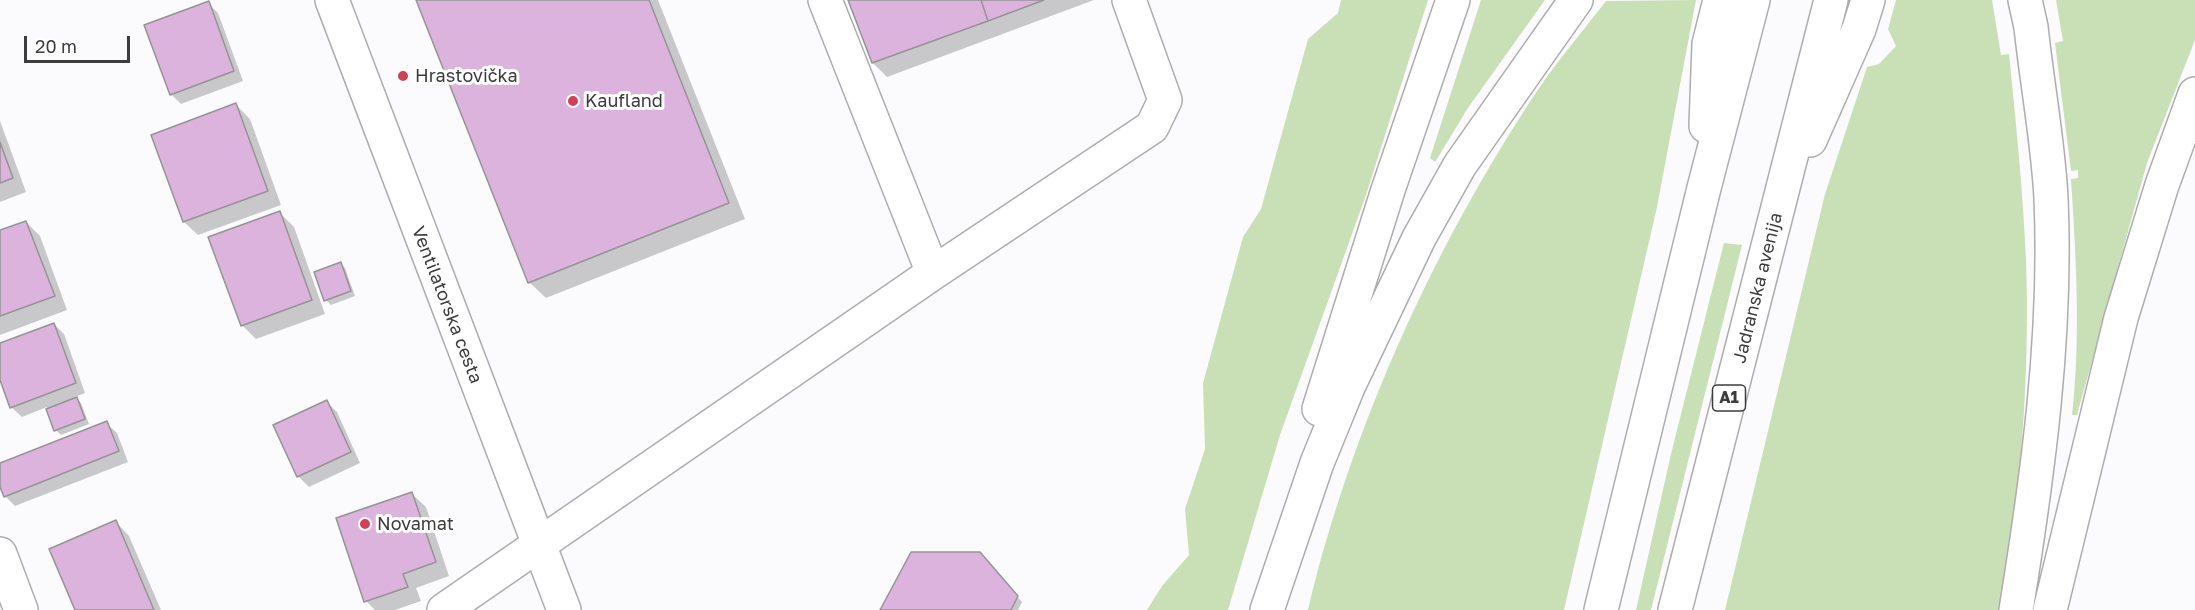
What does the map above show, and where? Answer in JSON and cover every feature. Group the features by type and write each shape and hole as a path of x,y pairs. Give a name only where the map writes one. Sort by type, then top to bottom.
{"main road":[{"name":"Ventilatorska cesta","path":"332,0 564,610"},
{"path":"825,0 933,273"},
{"path":"444,610 933,273 1152,127 1166,100 1129,0"},
{"path":"1267,610 1319,406 1388,189 1453,0"},
{"path":"1267,610 1317,463 1348,387 1419,238 1460,165 1576,0"},
{"path":"1704,188 1709,44 1720,0"},
{"path":"1601,610 1704,188 1753,0"},
{"name":"Jadranska avenija","path":"1675,610 1831,0"},
{"path":"1784,186 1823,114 1859,29 1868,0"},
{"path":"2016,610 2037,479 2050,328 2051,198 2028,13"},
{"path":"2050,610 2121,318 2162,185 2195,94"},
{"path":"0,554 21,610"}],"green space":[{"path":"1341,0 1428,0 1366,195 1280,435 1228,610 1147,610 1162,586 1189,555 1185,509 1205,449 1203,383 1243,237 1261,209 1308,39 1338,13"},
{"path":"1481,0 1545,0 1468,108 1435,162 1430,158"},
{"path":"1696,0 1657,207 1564,610 1308,610 1347,474 1372,407 1431,276 1499,150 1537,91 1606,1"},
{"path":"1896,0 1992,0 2001,55 2009,54 2025,234 2027,348 2019,480 2000,610 1725,610 1825,194 1867,67 1879,64 1896,46 1888,29"},
{"path":"2056,0 2195,0 2195,40 2147,163 2077,415 2072,415 2077,326 2071,179 2078,178 2078,170 2071,171 2055,43 2063,41"},
{"path":"1724,243 1742,245 1651,610 1636,610 1671,454"}],"building":[{"name":"Kaufland","path":"416,0 649,0 729,203 528,283"},
{"path":"848,0 981,0 988,21 872,63"},
{"path":"981,0 1044,0 988,21"},
{"path":"209,1 234,71 170,95 144,25"},
{"path":"236,103 268,191 183,222 151,135"},
{"path":"0,142 13,178 0,183"},
{"path":"280,211 312,300 241,326 208,237"},
{"path":"26,221 55,296 0,316 0,230"},
{"path":"341,262 351,291 324,301 314,272"},
{"path":"54,323 76,383 10,408 0,380 0,343"},
{"path":"77,397 85,419 54,431 46,409"},
{"path":"327,400 351,452 297,477 273,425"},
{"path":"107,421 119,451 4,497 0,487 0,463"},
{"path":"412,492 436,562 403,574 408,587 364,602 336,518"},
{"path":"116,520 154,610 75,610 49,549"},
{"path":"911,552 980,552 1018,596 1011,610 880,610"}],"place":[{"name":"Hrastovička","path":"403,76"},
{"name":"Kaufland","path":"573,101"},
{"name":"Novamat","path":"365,524"}]}
